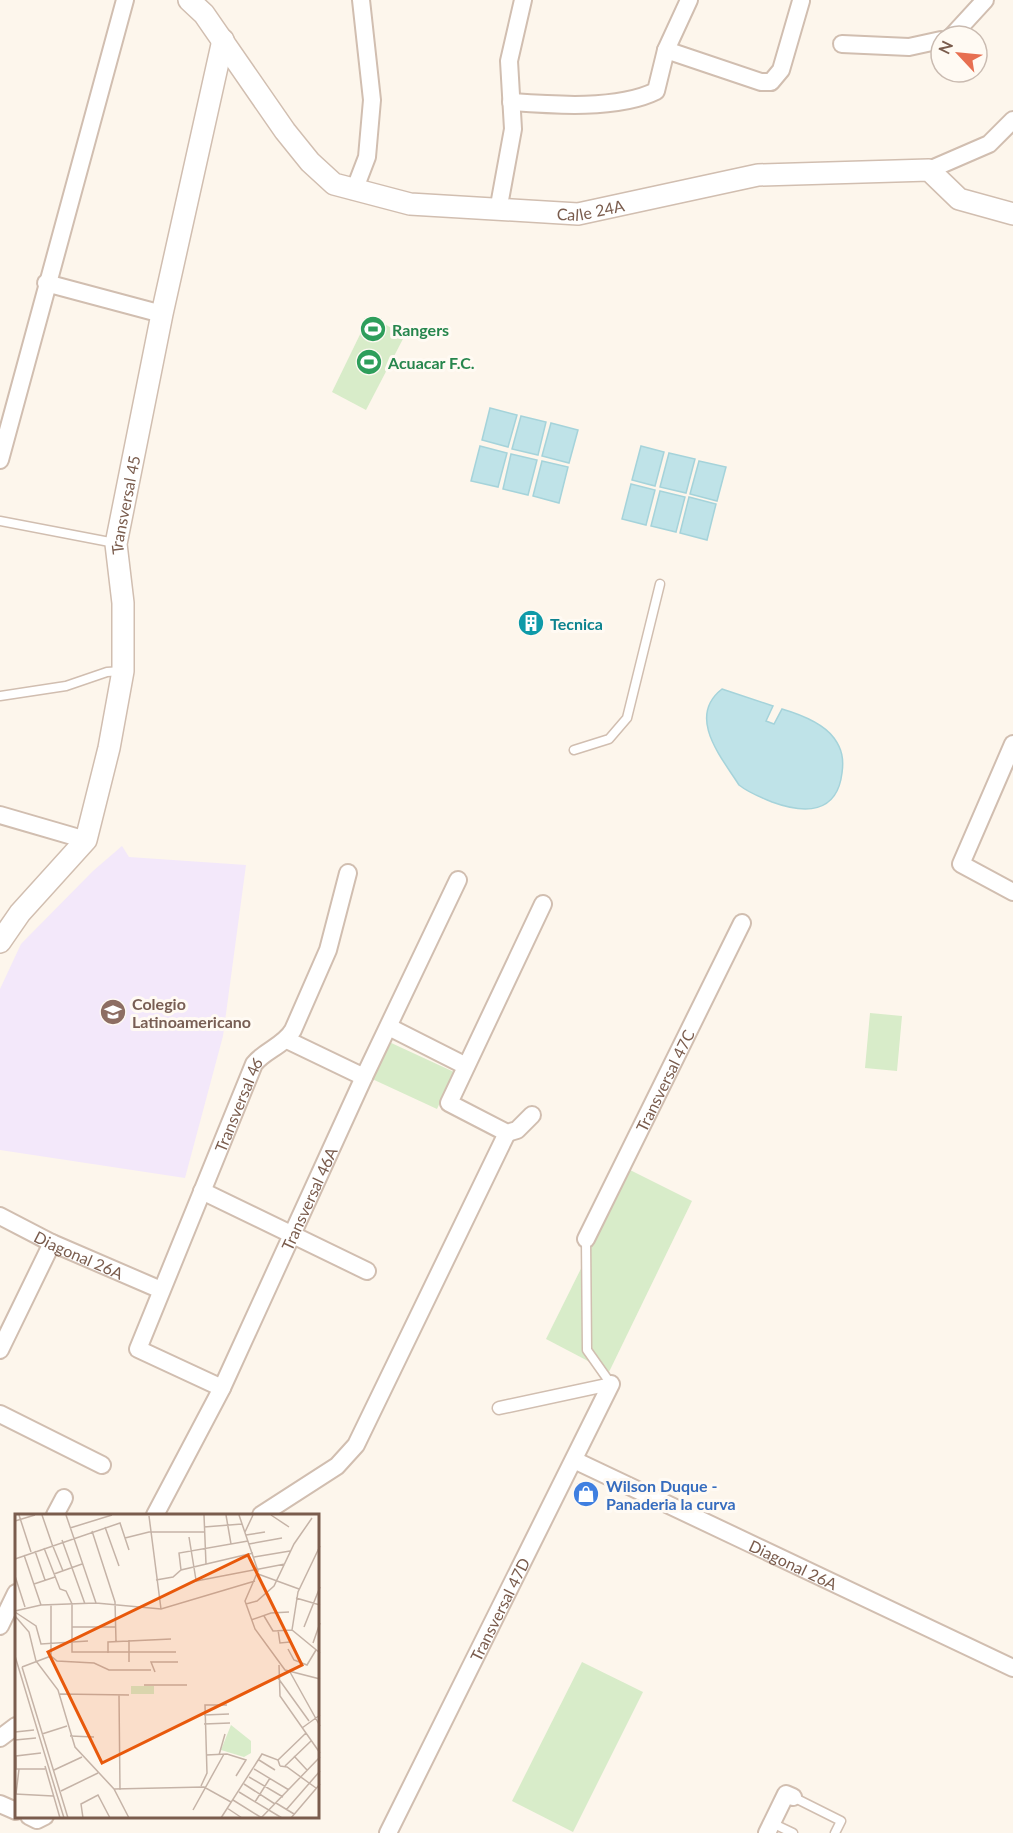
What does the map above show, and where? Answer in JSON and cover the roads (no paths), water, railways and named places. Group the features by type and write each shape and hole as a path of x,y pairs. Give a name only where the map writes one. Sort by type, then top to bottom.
{"street":[{"path":"0,460 46,283 125,0"},
{"name":"Calle 24A","path":"189,0 204,14 285,131 310,162 334,184 410,204 498,212 578,214 758,175 930,170 989,144 1013,120"},
{"path":"354,191 367,157 372,100 361,0"},
{"path":"498,212 513,129 509,61 523,0"},
{"path":"511,102 569,104 641,99 656,91 666,50 689,0"},
{"path":"963,24 985,0"},
{"path":"666,50 761,82 771,82 782,70 801,1"},
{"name":"Transversal 45","path":"0,942 20,913 86,840 109,748 123,671 123,603 116,543 162,314 223,40"},
{"path":"842,44 909,47 929,43"},
{"path":"930,170 959,198 1013,214"},
{"path":"46,283 162,314"},
{"path":"1013,744 961,864 1013,892"},
{"path":"0,815 86,840"},
{"path":"348,873 328,950 287,1040 364,1077"},
{"name":"Transversal 46A","path":"156,1514 222,1388 364,1077 458,880"},
{"path":"532,1115 517,1130 507,1133 448,1103 543,904"},
{"name":"Transversal 47C","path":"586,1239 742,922"},
{"path":"389,1028 466,1066"},
{"name":"Transversal 46","path":"222,1388 138,1349 254,1064 264,1054 287,1040"},
{"path":"263,1514 337,1466 356,1445 507,1133"},
{"path":"202,1191 368,1271"},
{"name":"Diagonal 26A","path":"0,1216 52,1243 161,1290"},
{"path":"0,1350 52,1243"},
{"path":"499,1408 611,1384"},
{"name":"Transversal 47D","path":"388,1833 611,1384"},
{"path":"0,1414 102,1465"},
{"name":"Diagonal 26A","path":"574,1460 1013,1668"},
{"path":"56,1514 64,1498"},
{"path":"5,1621 15,1596"},
{"path":"0,1738 15,1727"},
{"path":"770,1828 786,1794 793,1797"},
{"path":"0,1804 15,1811"}],"lane":[{"path":"0,521 116,543"},
{"path":"574,750 609,739 627,718 660,584"},
{"path":"0,696 66,686 106,672 123,671"},
{"path":"586,1239 587,1350 611,1384"},
{"path":"793,1797 841,1821 835,1833"},
{"path":"770,1828 794,1833"}],"water":[{"path":"490,408 517,415 508,447 482,440"},
{"path":"521,416 546,422 538,455 512,449"},
{"path":"551,423 578,430 569,463 542,456"},
{"path":"480,446 507,453 498,487 471,481"},
{"path":"641,446 664,452 655,486 632,480"},
{"path":"669,453 695,459 686,493 660,487"},
{"path":"511,454 537,460 528,495 503,489"},
{"path":"542,461 568,467 559,503 533,496"},
{"path":"699,461 726,467 717,501 690,494"},
{"path":"631,484 655,490 646,525 622,519"},
{"path":"660,491 685,497 676,532 651,526"},
{"path":"689,497 716,504 707,540 680,533"},
{"path":"722,689 773,706 766,721 774,724 782,709 824,728 841,750 842,773 834,797 818,807 796,808 772,802 739,785 717,750 707,725 707,712 712,700"}],"place":[{"name":"Rangers","path":"373,329"},
{"name":"Acuacar F.C.","path":"369,362"},
{"name":"Tecnica","path":"531,623"},
{"name":"Colegio Latinoamericano","path":"113,1012"},
{"name":"Wilson Duque - Panaderia la curva","path":"586,1494"}]}
